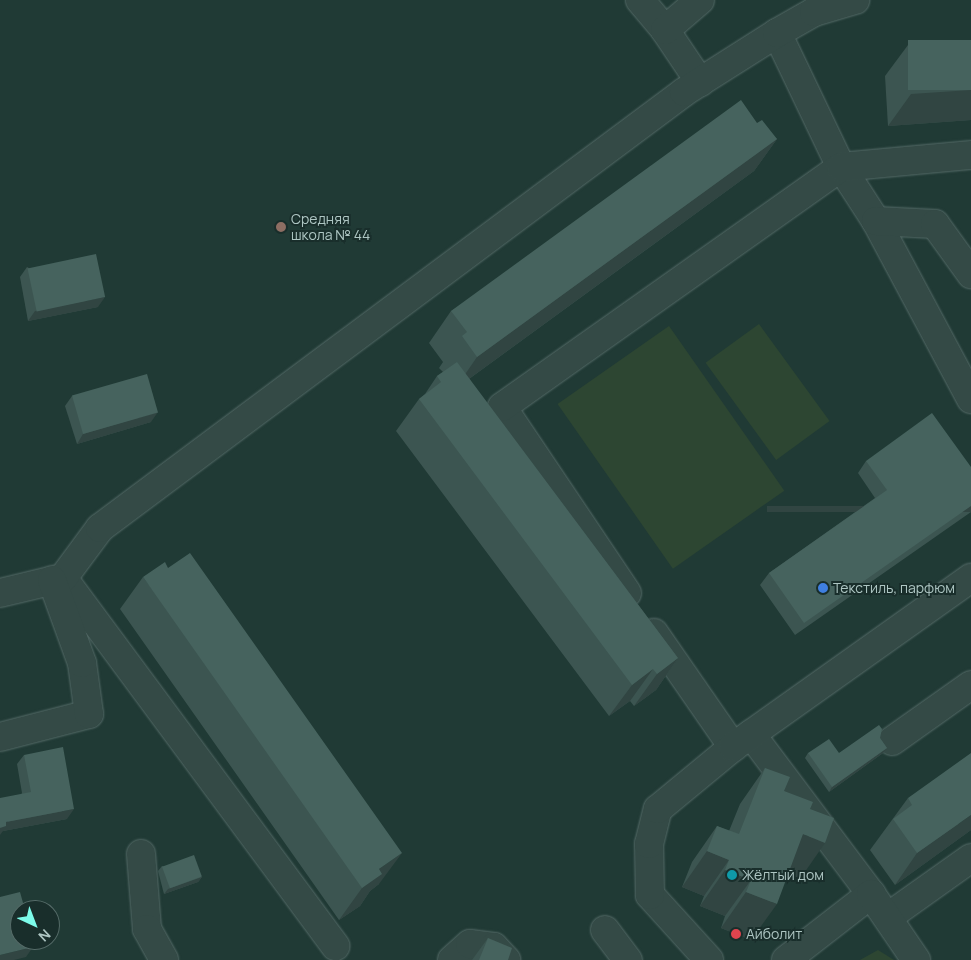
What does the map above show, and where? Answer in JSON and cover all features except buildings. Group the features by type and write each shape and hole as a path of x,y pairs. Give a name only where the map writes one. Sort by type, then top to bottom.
{"street":[{"path":"640,0 665,30 700,82"},
{"path":"665,30 700,0"},
{"path":"0,593 57,579 100,528 700,82 814,12 855,0"},
{"path":"777,33 840,167 876,221 971,399"},
{"path":"916,960 872,894 742,740 692,691 502,408 840,167 971,155"},
{"path":"876,221 935,224 971,274"},
{"path":"709,960 650,895 649,844 658,809 742,740 971,578"},
{"path":"0,737 89,714 82,663 57,579"},
{"path":"57,579 335,946"},
{"path":"892,741 971,685"},
{"path":"141,854 147,929 164,960"},
{"path":"888,917 971,858"},
{"path":"786,960 872,894"},
{"path":"605,930 628,960"},
{"path":"452,960 470,944 494,947 506,960"}],"green space":[{"path":"759,324 830,421 776,460 706,363"},
{"path":"669,326 784,491 673,569 558,404"},
{"path":"878,950 894,960 860,960"}],"place":[{"name":"Средняя школа № 44","path":"281,227"},
{"name":"Текстиль, парфюм","path":"823,588"},
{"name":"Жёлтый дом","path":"732,875"},
{"name":"Айболит","path":"736,934"}]}
